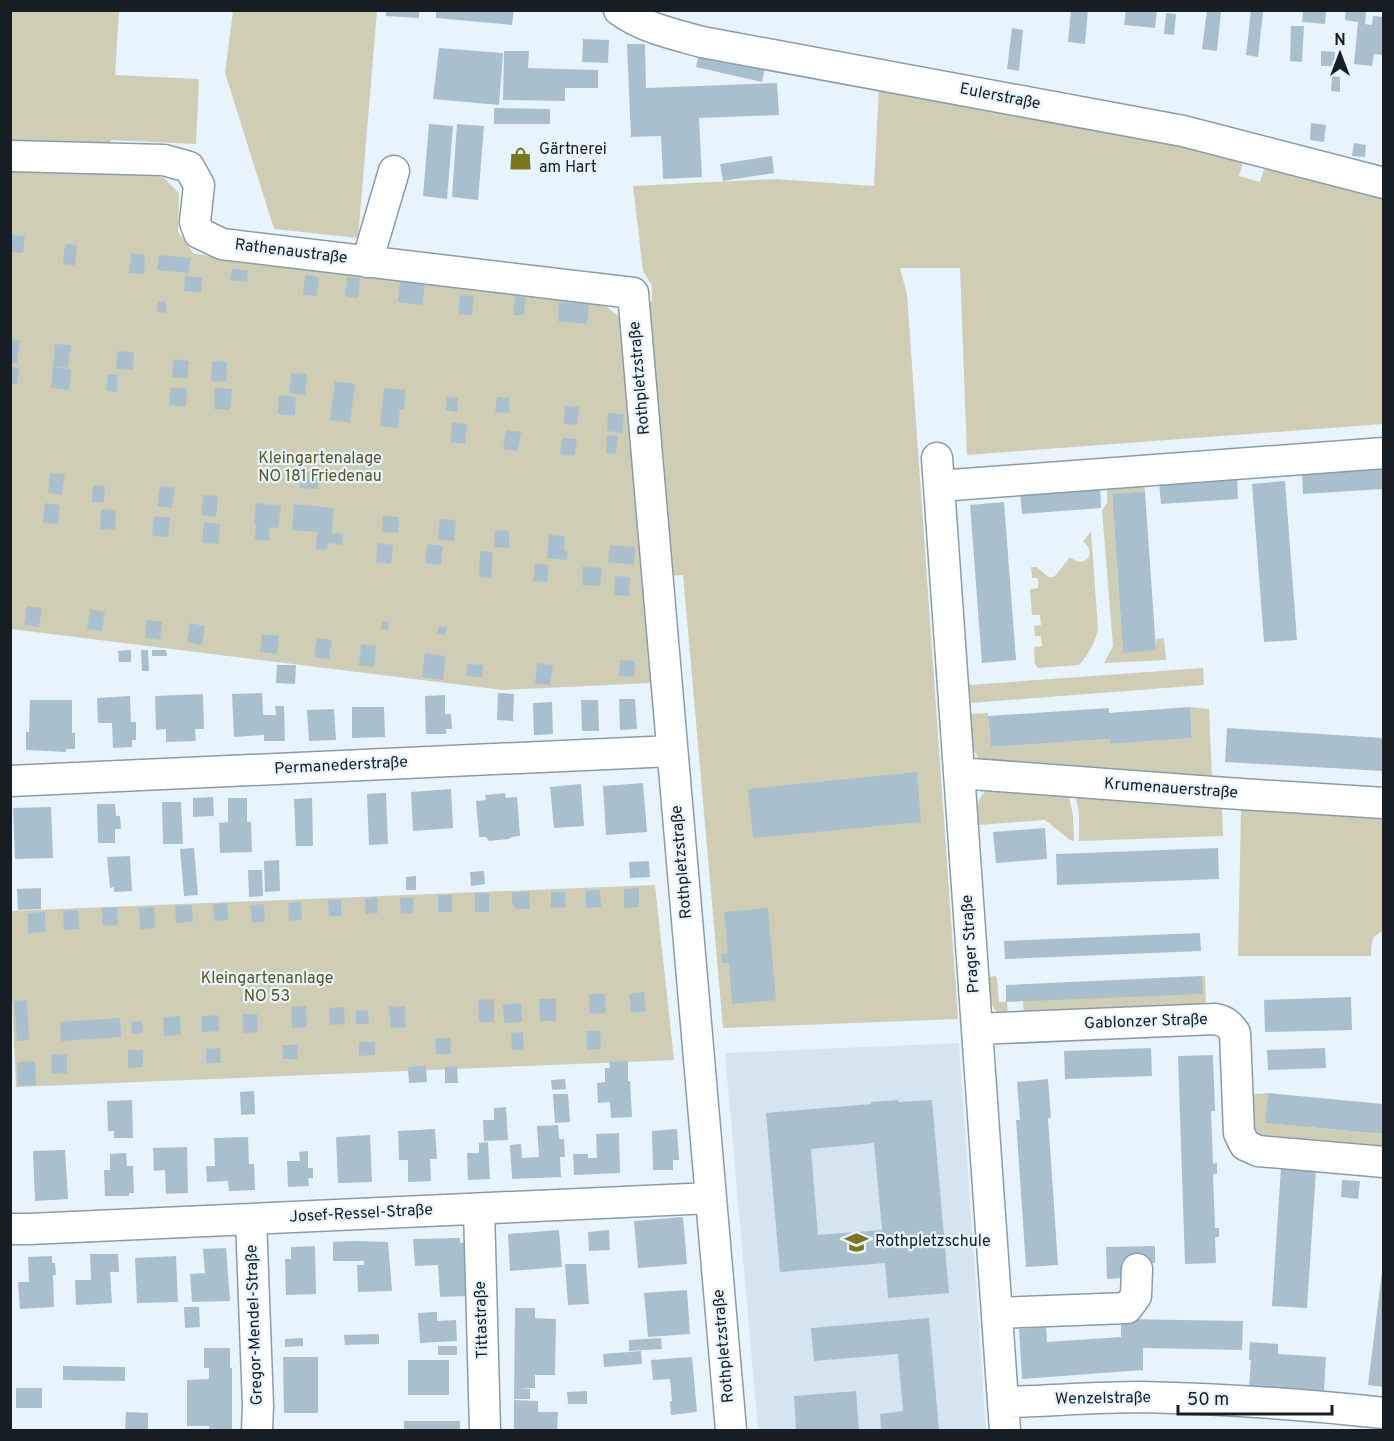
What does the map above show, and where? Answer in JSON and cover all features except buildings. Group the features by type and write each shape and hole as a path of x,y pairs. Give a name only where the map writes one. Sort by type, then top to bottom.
{"street":[{"name":"Eulerstraße","path":"619,10 640,23 658,30 702,42 1183,131 1383,183"},
{"name":"Rathenaustraße","path":"10,156 164,159 189,167 199,185 195,222 199,233 222,244 633,293"},
{"path":"367,262 394,171"},
{"name":"Rothpletzstraße","path":"633,293 711,1198 734,1310 731,1431"},
{"name":"Prager Straße","path":"1004,1417 938,472 1383,453"},
{"name":"Permanederstraße","path":"10,781 672,751"},
{"name":"Krumenauerstraße","path":"959,772 1383,803"},
{"name":"Gablonzer Straße","path":"977,1029 1215,1019 1223,1021 1234,1033 1239,1133 1245,1146 1258,1151 1383,1162"},
{"name":"Josef-Ressel-Straße","path":"10,1229 711,1198"},
{"name":"Tittastraße","path":"479,1209 485,1431"},
{"name":"Gregor-Mendel-Straße","path":"251,1219 258,1394 257,1431"},
{"path":"997,1313 1127,1308 1136,1296 1137,1269"},
{"name":"Wenzelstraße","path":"1004,1417 1138,1397 1246,1401 1383,1413"}],"shaded area":[{"name":"Rothpletzschule","path":"959,1043 986,1430 758,1430 725,1053"}],"green space":[{"path":"11,11 119,11 115,75 199,79 196,144 111,140 110,144 11,140"},
{"path":"233,11 377,11 358,238 274,229 225,73"},
{"name":"Kleingartenalage NO 181 Friedenau","path":"879,87 1192,144 1244,159 1239,176 1260,182 1266,163 1383,193 1383,424 967,455 960,268 900,268 907,294 958,1019 723,1028 683,575 643,577 651,683 503,690 11,629 10,166 145,171 164,178 179,193 178,232 194,254 355,272 592,304 607,307 623,320 652,301 652,286 643,271 633,186 775,179 874,186"},
{"path":"1144,484 1145,492 1112,495 1123,652 1156,650 1156,639 1164,638 1166,660 1104,663 1113,646 1102,510 1107,503 1107,488"},
{"path":"1091,531 1098,629 1095,639 1079,665 1038,668 1035,664 1034,647 1042,646 1041,636 1035,636 1034,626 1041,625 1040,615 1032,615 1030,589 1038,588 1038,578 1032,578 1031,567 1037,567 1048,577 1054,577 1070,557 1075,561 1084,561 1090,555 1090,551 1083,542"},
{"path":"1203,668 1204,685 971,703 969,685"},
{"path":"1190,707 1209,709 1212,777 981,760 975,751 971,733 971,714 988,713 991,747 1110,739 1111,744 1192,738"},
{"path":"987,791 1069,797 1073,815 1074,841 1045,820 979,825 978,802"},
{"path":"1076,797 1222,808 1223,836 1079,841 1079,814"},
{"path":"1241,810 1383,818 1383,931 1374,938 1371,956 1238,956"},
{"name":"Kleingartenanlage NO 53","path":"655,885 674,1060 16,1087 10,911"},
{"path":"996,976 999,1002 1007,1002 1008,1017 996,1011 991,1002 989,977"},
{"path":"1205,976 1206,1009 1024,1016 1023,1001"},
{"path":"1268,1093 1266,1123 1383,1134 1383,1149 1261,1137 1253,1123 1253,1094"}],"place":[{"name":"Gärtnerei am Hart","path":"521,159"},
{"name":"Rothpletzschule","path":"857,1242"}]}
